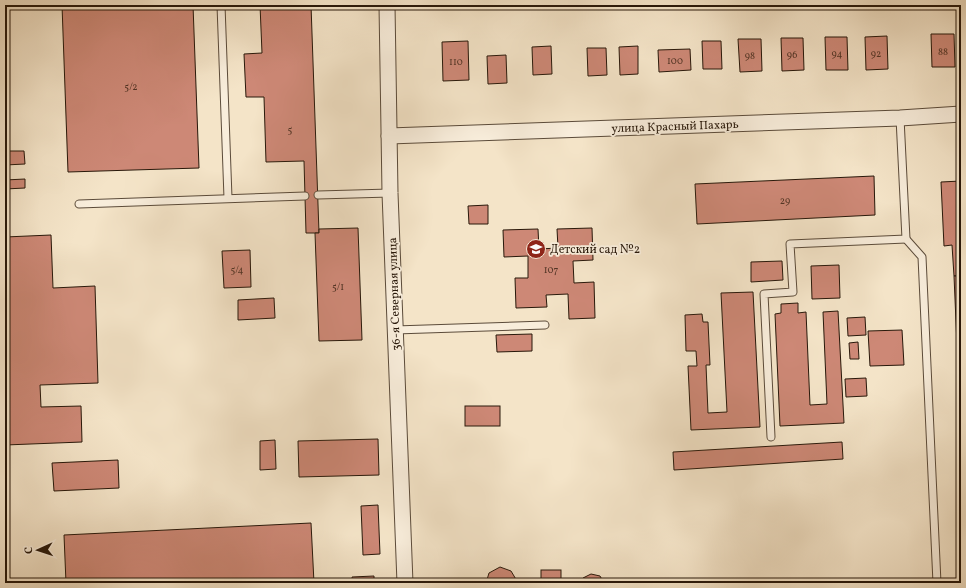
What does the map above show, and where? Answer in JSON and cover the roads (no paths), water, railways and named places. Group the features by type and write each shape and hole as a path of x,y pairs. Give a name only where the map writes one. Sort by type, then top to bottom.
{"street":[{"name":"36-я Северная улица","path":"387,5 390,193 405,583"},
{"name":"улица Красный Пахарь","path":"389,136 900,118 961,114"}],"lane":[{"path":"221,5 228,198"},
{"path":"900,118 906,239 922,257 937,583"},
{"path":"318,195 390,193"},
{"path":"79,204 305,196"},
{"path":"771,437 764,294 793,292 790,244 906,239"},
{"path":"395,330 545,325"}],"place":[{"name":"Детский сад №2","path":"536,249"}]}
